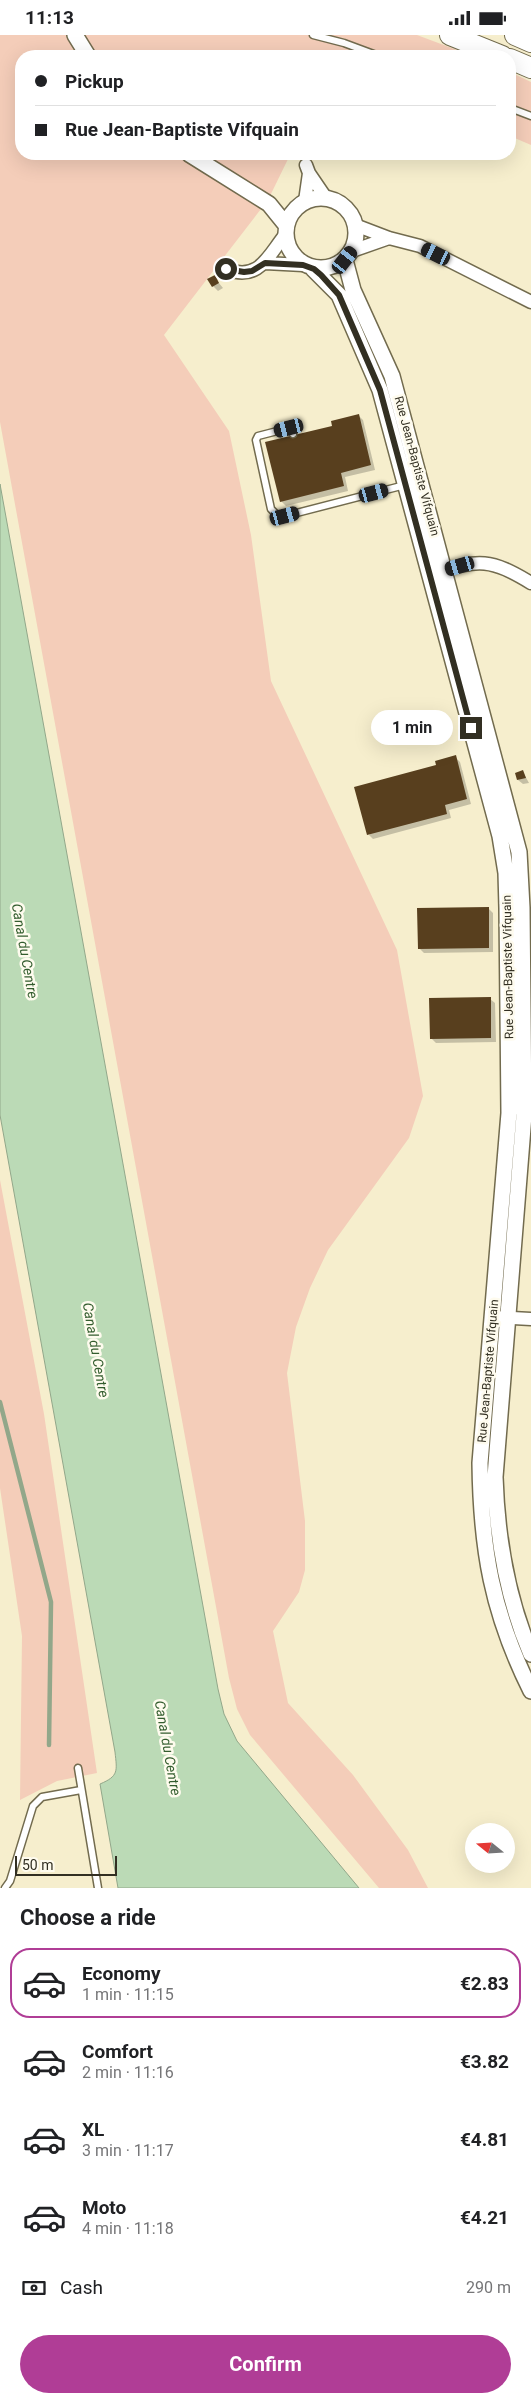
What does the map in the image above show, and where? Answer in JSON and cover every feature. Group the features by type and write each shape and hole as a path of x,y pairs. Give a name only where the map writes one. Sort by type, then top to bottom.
{"highway":[{"path":"450,35 487,50"},
{"path":"515,35 531,42"},
{"path":"516,62 531,69"}],"street":[{"path":"75,35 84,50"},
{"name":"Rue Jean-Baptiste Vifquain","path":"199,160 270,204 286,230 288,247 294,257 339,295 373,370 406,484 500,835 521,952 480,1463 483,1541 497,1607 514,1653 531,1691"},
{"path":"305,201 308,169 326,198 345,207 356,225 389,238 420,247 531,302"},
{"path":"226,269 244,272 252,271 265,263 286,230 296,207 305,201 326,198"},
{"name":"Rue Jean-Baptiste Vifquain","path":"356,225 356,240 348,255 353,290 392,376 516,837 521,866 524,1115 495,1477 496,1517 511,1599 531,1654"},
{"path":"265,263 324,269 335,266 348,255 389,238"},
{"path":"430,576 445,570 475,563 493,563 531,583"},
{"path":"493,1317 531,1319"}],"lane":[{"path":"313,35 363,50"},
{"path":"516,110 531,116"},
{"path":"293,434 289,428 258,436 256,440 271,509 278,516 285,516 406,484"},
{"path":"78,1768 98,1888"},
{"path":"5,1888 10,1881 33,1806 42,1797 81,1790"}],"shaded area":[{"path":"0,35 67,35 77,50 15,50 15,160 190,160 213,176 264,205 164,335 229,431 251,535 271,681 397,950 423,1096 409,1138 328,1250 310,1288 296,1327 287,1373 305,1521 305,1570 299,1592 273,1631 288,1703 353,1775 408,1850 428,1888 379,1888 250,1735 237,1709 229,1678 0,422"},
{"path":"80,35 417,35 457,50 89,50"},
{"path":"516,75 531,82 531,145 516,139"},
{"path":"208,160 288,160 269,198"},
{"path":"0,1180 44,1414 97,1773 57,1781 20,1800 22,1636 0,1488"}],"water":[{"name":"Canal du Centre","path":"0,484 224,1714 237,1741 359,1888 118,1888 100,1784 114,1775 116,1768 115,1752 0,1115"}],"building":[{"path":"215,275 219,283 212,287 207,279"},
{"path":"359,414 371,465 341,473 344,486 280,502 265,442 332,426 331,421"},
{"path":"456,755 467,799 445,805 447,814 367,835 354,787 436,765 435,761"},
{"path":"523,770 526,778 517,780 515,773"},
{"path":"489,907 489,948 418,949 417,908"},
{"path":"491,997 491,1038 430,1039 429,998"}],"waterway":[{"path":"0,1402 51,1602 49,1745"}],"route":[{"path":"226,269 234,272 252,271 265,263 303,265 314,269 329,282 339,295 380,390 471,728"}]}
